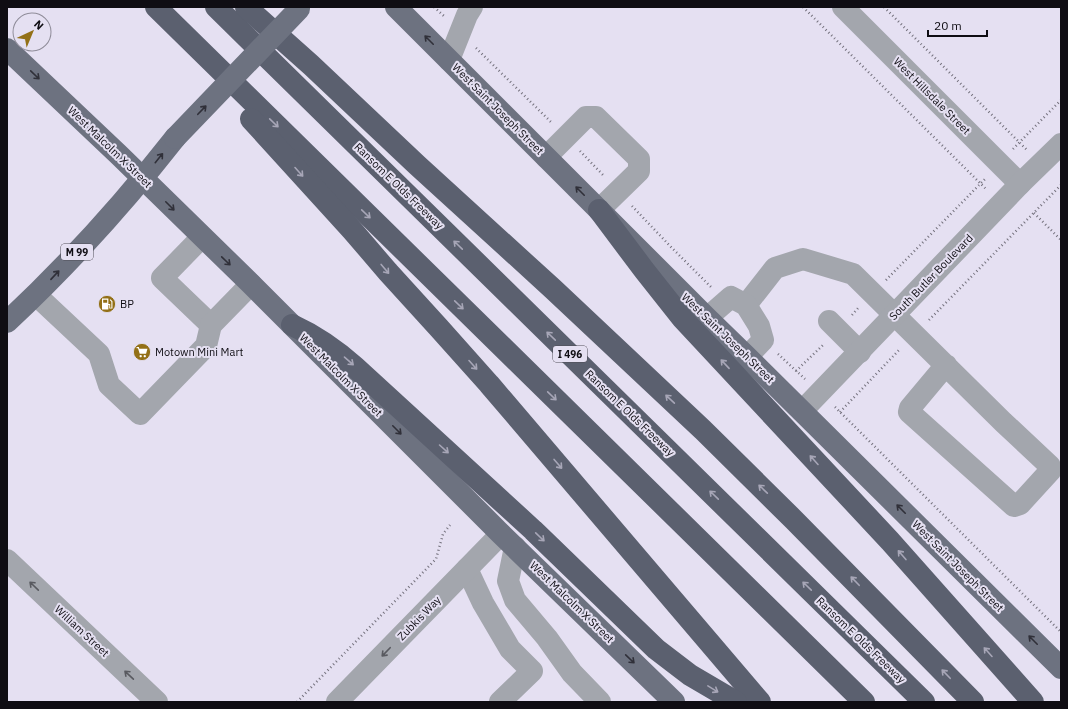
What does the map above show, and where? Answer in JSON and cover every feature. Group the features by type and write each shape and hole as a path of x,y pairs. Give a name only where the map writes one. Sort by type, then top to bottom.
{"highway":[{"path":"152,7 489,384 760,702"},
{"path":"156,7 864,702"},
{"name":"Ransom E Olds Freeway","path":"216,7 924,702"},
{"path":"246,7 703,430 973,702"},
{"path":"599,210 648,276 687,323 890,542 1033,702"},
{"path":"292,325 322,341 355,367 533,530 650,644 690,675 736,702"}],"main road":[{"name":"West Saint Joseph Street","path":"396,7 707,318 1061,668"},
{"name":"M 99","path":"7,322 36,295 119,206 175,138 300,8"},
{"name":"West Malcolm X Street","path":"8,50 143,178 508,541 674,702"}],"street":[{"path":"449,60 467,14 472,7"},
{"name":"West Hillsdale Street","path":"843,7 1020,184"},
{"path":"546,157 586,117 596,117 640,159 639,171 599,210"},
{"name":"South Butler Boulevard","path":"802,411 895,316 1020,184 1061,144"},
{"path":"202,237 162,278 211,325"},
{"path":"746,305 775,268 803,259 853,274 1050,466 1051,470 1020,504 1014,506 909,412 910,408 946,365"},
{"path":"36,295 99,354 109,384 140,414 206,346 211,325 251,284"},
{"path":"707,318 731,297 746,305 759,326 762,340 747,357"},
{"path":"833,325 860,352"},
{"path":"508,541 508,582 515,600 547,638 572,673 600,702"},
{"name":"Zubkis Way","path":"337,702 467,569 508,541"},
{"name":"William Street","path":"7,560 157,702"},
{"path":"467,569 483,603 510,649 532,671 500,702"}],"path":[{"path":"803,7 1022,225"},
{"path":"884,7 1041,164"},
{"path":"796,371 833,325 873,294 1061,100"},
{"path":"840,412 914,334 1061,185"},
{"path":"1034,213 1061,240"},
{"path":"297,702 436,558 443,534 450,525"}],"place":[{"name":"BP","path":"107,304"},
{"name":"Motown Mini Mart","path":"142,352"}]}
